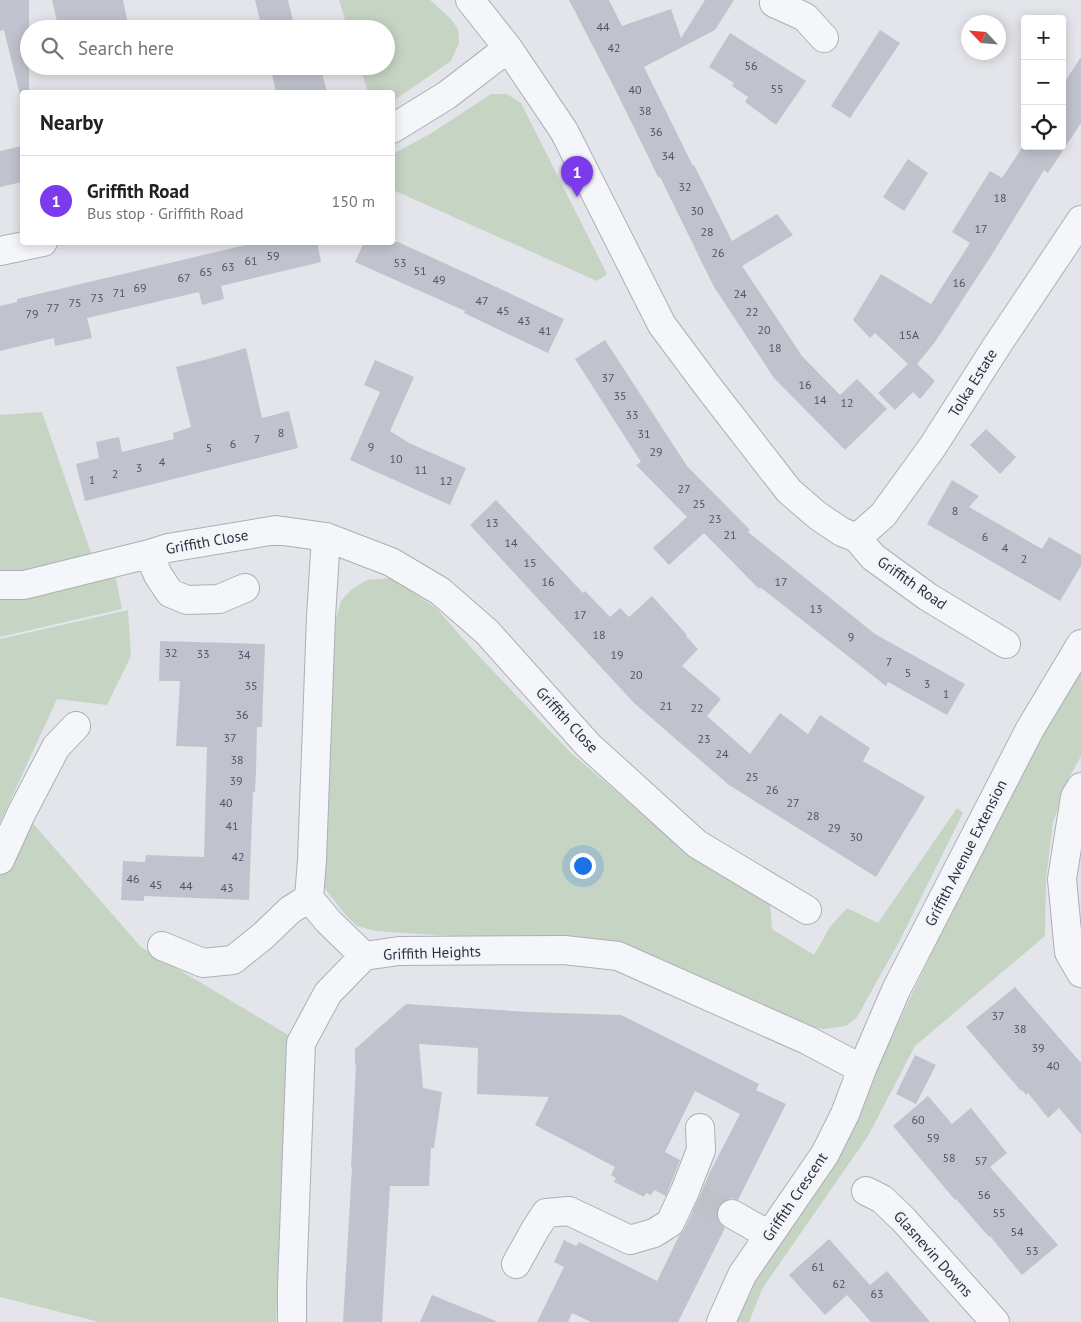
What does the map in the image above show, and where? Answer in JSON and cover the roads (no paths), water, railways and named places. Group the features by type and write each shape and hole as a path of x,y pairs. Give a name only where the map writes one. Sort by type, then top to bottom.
{"street":[{"name":"Griffith Road","path":"470,0 508,48 564,130 662,325 789,491 818,516 842,532 857,538 873,557 928,597 1006,644"},
{"path":"774,3 810,8 824,38"},
{"path":"395,127 447,95 508,48"},
{"name":"Tolka Estate","path":"857,538 882,515 933,446 998,344 1081,220"},
{"path":"0,251 29,245"},
{"name":"Griffith Close","path":"0,585 24,585 168,548 276,530 326,537 391,562 440,591 487,632 588,745 697,844 807,910"},
{"path":"326,537 320,617 312,860 309,898 328,921 364,956"},
{"name":"Griffith Close","path":"148,554 158,575 170,593 187,600 219,599 245,588"},
{"name":"Griffith Avenue Extension","path":"862,1068 896,990 1030,729 1081,644"},
{"path":"0,860 21,814 56,747 76,726"},
{"path":"1081,787 1075,797 1062,878 1069,952 1081,974"},
{"path":"162,946 203,962 233,960 263,936 290,910 309,898"},
{"name":"Griffith Heights","path":"292,1322 301,1043 328,993 364,956 398,951 564,950 618,956 807,1040 862,1068"},
{"name":"Griffith Crescent","path":"721,1322 742,1275 825,1154 845,1114 862,1068"},
{"path":"516,1264 546,1213 569,1211 630,1240 654,1233 670,1223 692,1194 701,1150 700,1128"},
{"name":"Glasnevin Downs","path":"866,1191 882,1199 902,1219 995,1322"},
{"path":"732,1214 769,1235"}],"tunnel":[{"path":"699,1198 732,1214"}],"place":[{"name":"Griffith Road","path":"577,197"}]}
